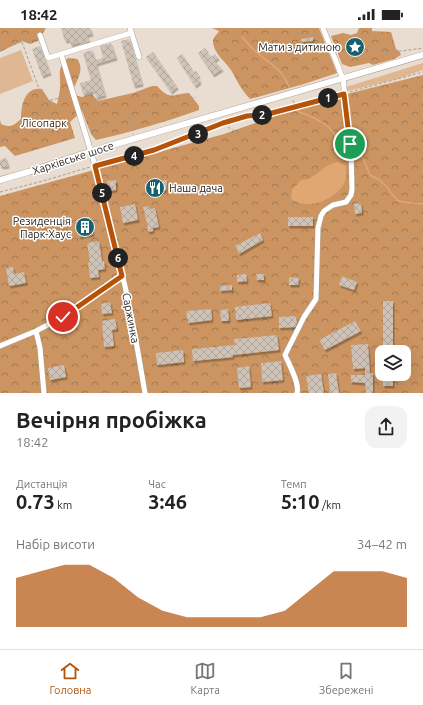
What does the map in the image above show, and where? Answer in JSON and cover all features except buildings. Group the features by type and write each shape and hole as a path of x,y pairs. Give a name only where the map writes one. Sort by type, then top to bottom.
{"main road":[{"name":"Харківське шосе","path":"0,180 92,151 423,55"}],"street":[{"path":"296,393 298,391 297,384 285,355 304,317 316,299 318,228 321,216 328,208 346,202 351,195 351,158 343,79 323,28"},
{"path":"40,35 48,58 131,31 138,57"},
{"name":"Саржинка","path":"61,54 92,151 135,335 145,393"},
{"path":"0,346 36,331 63,317 122,276"},
{"path":"36,331 40,348 44,393"}],"path":[{"path":"293,32 326,36"},
{"path":"0,50 40,35"},
{"path":"22,42 46,108"},
{"path":"332,44 349,43 387,53 423,48"},
{"path":"0,192 43,182 154,150 223,123 247,116 268,114 423,72"},
{"path":"0,141 19,133 46,108 50,107 48,101 74,94"},
{"path":"85,130 196,97"},
{"path":"350,146 382,139 405,125 423,110"},
{"path":"127,114 134,139"},
{"path":"223,123 259,151 274,171 287,196 296,208"},
{"path":"385,238 391,234 395,244 418,230 423,231"},
{"path":"399,275 423,267"}],"green space":[{"path":"0,28 46,28 38,41 30,44 22,41 0,52"},
{"path":"212,28 319,28 337,73 250,99 215,49 213,40 219,31"},
{"path":"359,28 372,28 372,31 391,32 396,49 401,55 394,59 373,65 369,63 350,67 342,64 331,36 343,33 351,35 357,33"},
{"name":"Лісопарк","path":"68,58 77,59 80,68 79,76 71,94 82,97 92,94 98,101 133,93 152,86 157,86 166,94 172,96 189,93 199,106 199,110 122,134 96,140 91,134 82,111 70,122 75,138 15,156 5,146 0,147 0,120 1,124 10,126 14,125 21,119 23,103 28,93 32,90 42,89 49,100 57,104 60,90 60,69"},
{"path":"423,75 423,393 0,393 0,196 224,134 281,114 351,93"}],"shaded area":[{"path":"21,50 33,81 0,94 0,58"},
{"path":"423,63 423,70 397,79 348,91 346,87"},
{"path":"338,162 346,166 344,185 331,197 318,203 311,204 304,204 291,199 292,190 301,180 316,175 332,163"}],"waterway":[{"path":"242,37 255,51 281,72 289,87"},
{"path":"293,101 299,112 327,126 339,141 350,148"},
{"path":"353,150 363,158 370,175 378,179 387,187 397,200 423,204"}],"place":[{"name":"Мати з дитиною","path":"355,47"},
{"name":"Наша дача","path":"155,188"},
{"name":"Резиденція Парк-Хаус","path":"85,227"}],"route":[{"path":"63,317 122,276 95,166 154,150 191,137 223,123 247,116 268,114 344,94 350,144"}]}
